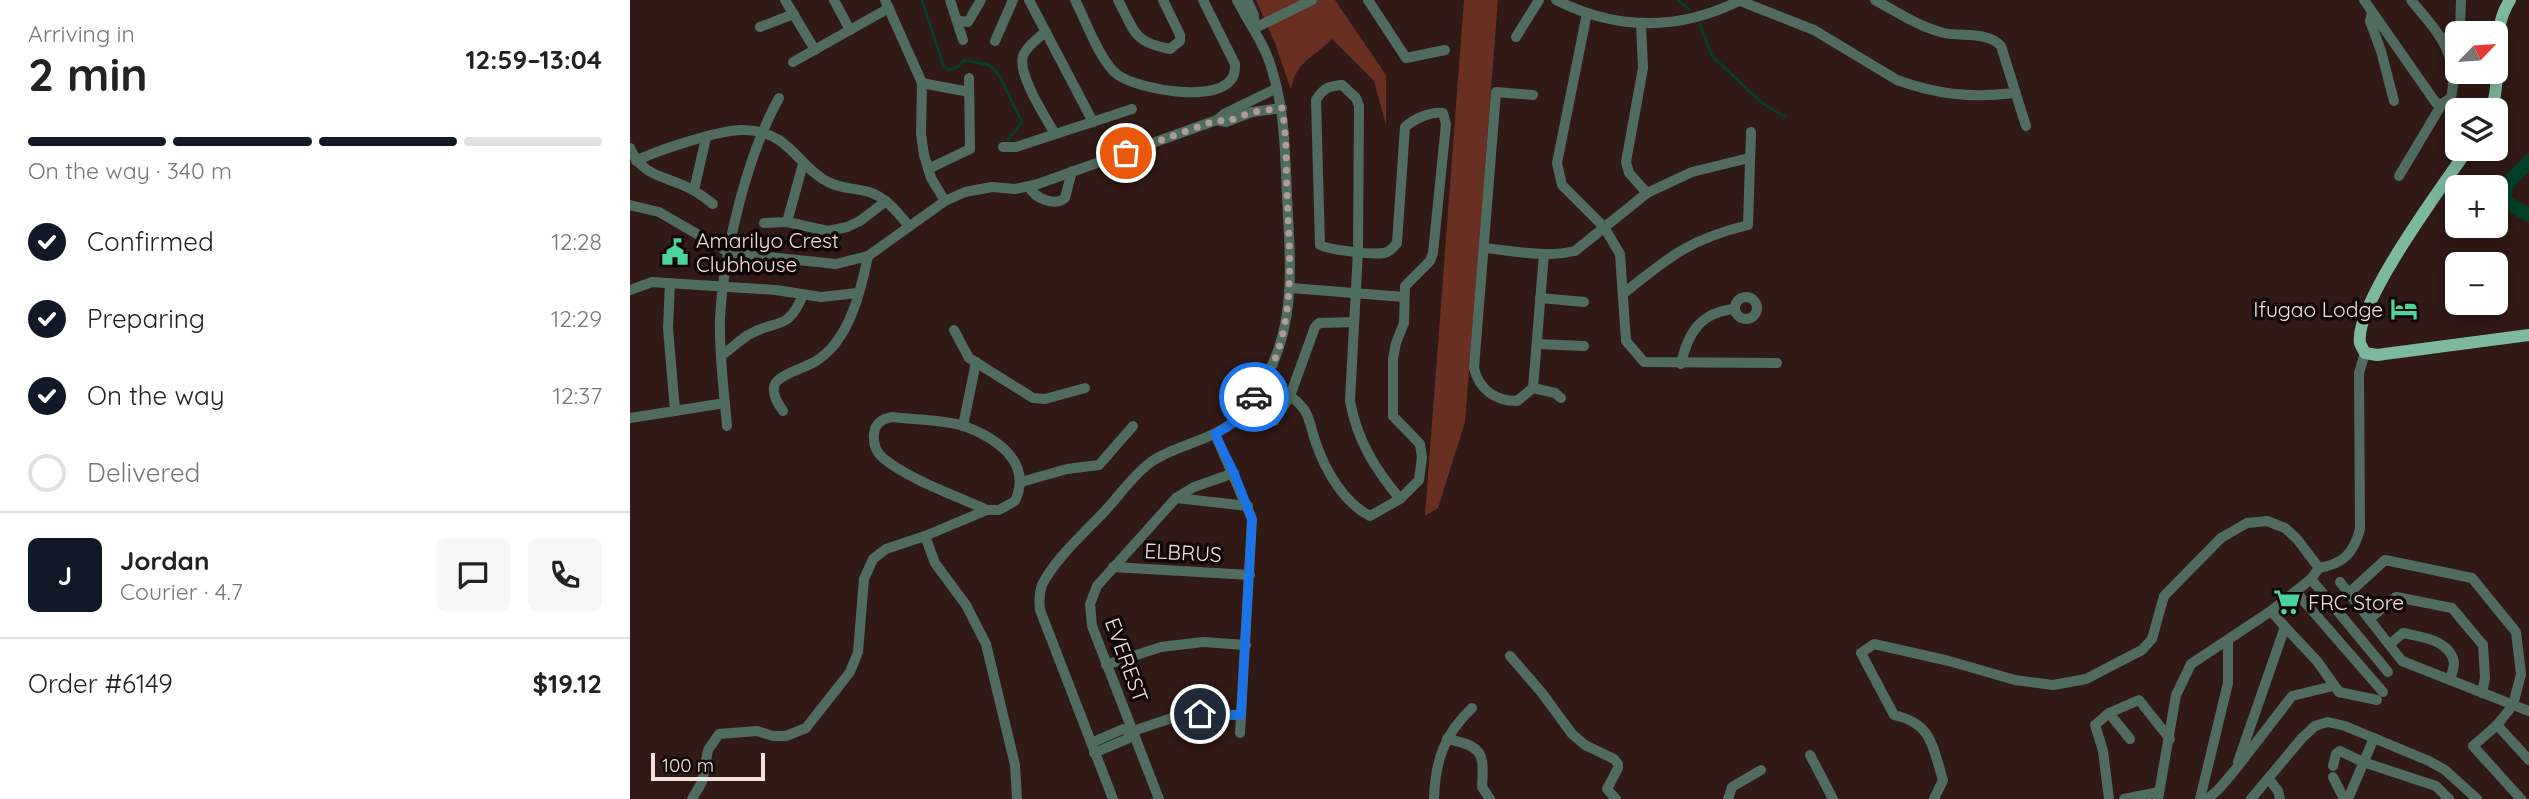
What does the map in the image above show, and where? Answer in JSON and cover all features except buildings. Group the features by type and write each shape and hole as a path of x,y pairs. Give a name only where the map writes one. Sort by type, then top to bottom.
{"main road":[{"path":"2501,21 2510,0"},
{"path":"2460,161 2388,267 2370,302 2360,343 2365,353 2376,355 2529,335"}],"street":[{"path":"785,0 815,50"},
{"path":"834,0 850,30"},
{"path":"950,0 964,40"},
{"path":"959,21 968,22 982,0"},
{"path":"995,41 1013,0"},
{"path":"1029,0 1093,122"},
{"path":"1075,0 1107,63 1116,74 1132,83 1189,92 1210,91 1231,80 1234,74 1235,64 1203,0"},
{"path":"1118,0 1139,39 1148,45 1170,49 1180,41 1181,35 1163,0"},
{"path":"1113,799 1040,610 1039,596 1042,585 1065,555 1150,463 1232,424 1266,379 1275,359 1283,334 1291,288 1287,152 1282,108 1272,67 1255,28 1237,0"},
{"path":"1247,0 1254,15 1255,28"},
{"path":"1255,28 1294,4 1312,0"},
{"path":"1368,0 1406,58 1445,50"},
{"path":"1516,37 1538,0"},
{"path":"1556,0 1587,13 1641,24 1688,20 1740,0 1798,22 1897,80 1911,85 1952,95 1990,96 2015,93"},
{"path":"1875,0 1932,29 1987,37 1996,41 2001,46 2026,126"},
{"path":"2364,0 2436,103 2442,104"},
{"path":"2399,176 2442,104 2451,98 2454,86 2448,49 2443,39 2411,0"},
{"path":"2461,21 2462,0"},
{"path":"793,62 850,30 887,4 922,83 920,134 928,169 944,201"},
{"path":"2372,12 2370,21 2386,64 2394,100"},
{"path":"1587,13 1557,163 1562,184 1604,226 1620,254 1626,341 1644,362 1777,363"},
{"path":"760,27 794,14"},
{"path":"1641,24 1643,68 1626,162 1629,173 1647,193"},
{"path":"1046,32 1023,54 1021,64 1024,76 1055,134"},
{"path":"928,169 970,149 969,78"},
{"path":"922,83 970,92"},
{"path":"1290,397 1303,405 1330,474 1359,511 1370,516 1399,499 1419,480 1422,457 1420,443 1393,416 1392,359 1404,323 1405,286 1430,261 1433,253 1446,124 1443,113 1436,112 1410,122 1405,127 1397,243 1385,253 1358,251 1328,249 1320,245 1316,100 1321,91 1342,85 1356,98 1359,106 1358,251 1350,401 1354,422 1364,448 1379,474 1399,499"},
{"path":"630,205 669,217 730,253 836,264 853,261 868,256 944,201 965,192 980,188 1029,187 1217,120 1278,88"},
{"path":"1533,95 1496,92 1474,368 1482,388 1506,401 1517,401 1534,388 1544,254"},
{"path":"727,426 720,320 723,286 754,152 779,98"},
{"path":"1217,120 1226,122 1252,112 1282,108"},
{"path":"1003,147 1016,147 1132,109"},
{"path":"636,161 653,153 729,131 761,133 777,139 826,181 840,187 872,192 886,201 909,226"},
{"path":"1624,293 1688,245 1707,236 1748,225 1751,132"},
{"path":"694,190 706,138"},
{"path":"630,148 636,161 645,170 694,190 713,204"},
{"path":"1485,248 1544,254 1575,251 1647,193 1692,172 1749,158"},
{"path":"787,222 803,164"},
{"path":"1029,187 1035,196 1062,201 1072,172"},
{"path":"764,223 787,222 828,230 847,227 860,221 886,201"},
{"path":"783,411 776,400 774,387 778,381 817,361 835,345 858,293 868,256"},
{"path":"630,290 652,282 670,282 776,290 821,297 858,293"},
{"path":"670,282 668,328 675,411"},
{"path":"1291,288 1404,297"},
{"path":"722,355 747,335 787,321 796,312 803,295"},
{"path":"1540,298 1584,302"},
{"path":"1681,363 1685,345 1701,320 1714,313 1735,309"},
{"path":"1274,421 1290,397 1315,327 1320,323 1353,322"},
{"path":"954,330 965,352 976,362 1033,398 1045,399 1085,388"},
{"path":"1537,344 1584,346"},
{"path":"2124,799 2159,795 2176,695 2191,664 2271,611 2311,579 2319,568 2343,561 2350,553 2360,529 2359,373 2365,353"},
{"path":"963,426 976,362"},
{"path":"1534,388 1555,393 1561,398"},
{"path":"630,418 725,403"},
{"path":"692,799 702,782 708,750 719,734 757,730 773,736 786,736 806,728 850,673 858,652 864,579 873,559 886,549 987,510 999,510 1015,501 1021,482 1015,462 1006,449 963,426 892,417 883,419 875,428 873,444 882,457 987,510"},
{"path":"1021,482 1067,469 1100,466 1133,426"},
{"path":"1215,434 1248,506 1253,531 1240,733"},
{"name":"EVEREST","path":"1160,799 1091,626 1090,604 1097,586 1176,498 1195,487 1234,473"},
{"path":"1176,498 1248,506"},
{"path":"1934,799 1943,780 1928,735 1913,719 1894,715 1861,653 1874,644 2015,680 2053,685 2086,679 2142,650 2152,639 2164,596 2221,538 2247,523 2267,521 2285,528 2319,568"},
{"path":"925,536 935,563 965,605 986,644 1015,765 1017,799"},
{"path":"2349,593 2385,560 2472,578 2516,632 2521,674 2513,705 2473,746 2521,799"},
{"name":"ELBRUS","path":"1113,567 1251,575"},
{"path":"2311,579 2388,672"},
{"path":"2340,582 2402,661 2528,712"},
{"path":"2271,611 2317,661 2339,692 2380,696 2296,592"},
{"path":"2370,618 2396,597 2452,608 2483,645 2485,678 2482,693"},
{"path":"2235,770 2285,627"},
{"path":"2390,644 2403,633 2435,639 2448,651 2454,663 2450,680"},
{"path":"2200,799 2228,683 2228,641"},
{"path":"1107,665 1161,646 1203,642 1246,645"},
{"path":"1510,656 1572,734 1585,745 1618,764 1607,789 1616,799"},
{"path":"2207,799 2235,770 2292,696 2333,686"},
{"path":"2109,799 2103,751 2095,725 2109,713 2139,700 2169,739"},
{"path":"1434,799 1438,758 1458,720 1472,708"},
{"path":"2109,713 2130,739"},
{"path":"1093,748 1127,739 1133,731 1181,715 1241,715"},
{"path":"2251,799 2302,738 2315,726 2328,722 2345,726 2445,770 2477,799"},
{"path":"2497,724 2529,760"},
{"path":"2346,799 2374,738"},
{"path":"1447,739 1467,744 1477,751 1484,766 1482,788 1490,799"},
{"path":"2346,799 2333,771 2336,754 2340,751 2362,762 2436,786 2449,799"},
{"path":"1810,755 1833,799"},
{"path":"1728,799 1727,794 1732,787 1761,770"},
{"path":"2269,779 2278,791 2280,799"}],"shaded area":[{"path":"1256,0 1335,0 1386,75 1386,125 1374,81 1332,39 1301,66 1291,90 1275,43"},
{"path":"1464,0 1498,0 1465,422 1438,508 1425,516"}],"waterway":[{"path":"922,0 944,67 948,70 958,67 964,60 989,65 999,75 1022,122 1008,140"},
{"path":"1678,0 1690,10"},
{"path":"1700,24 1712,56 1762,103 1785,117"},
{"path":"2529,161 2507,184 2503,201 2529,215"}],"way so far":[{"path":"1126,153 1217,120 1226,122 1252,112 1282,108 1287,152 1291,288 1283,334 1275,359 1254,397"}],"place":[{"name":"Amarilyo Crest Clubhouse","path":"675,252"},
{"name":"Ifugao Lodge","path":"2404,309"},
{"name":"FRC Store","path":"2287,602"}],"route":[{"path":"1200,714 1241,715 1252,519 1215,434 1232,424 1254,397"}]}
